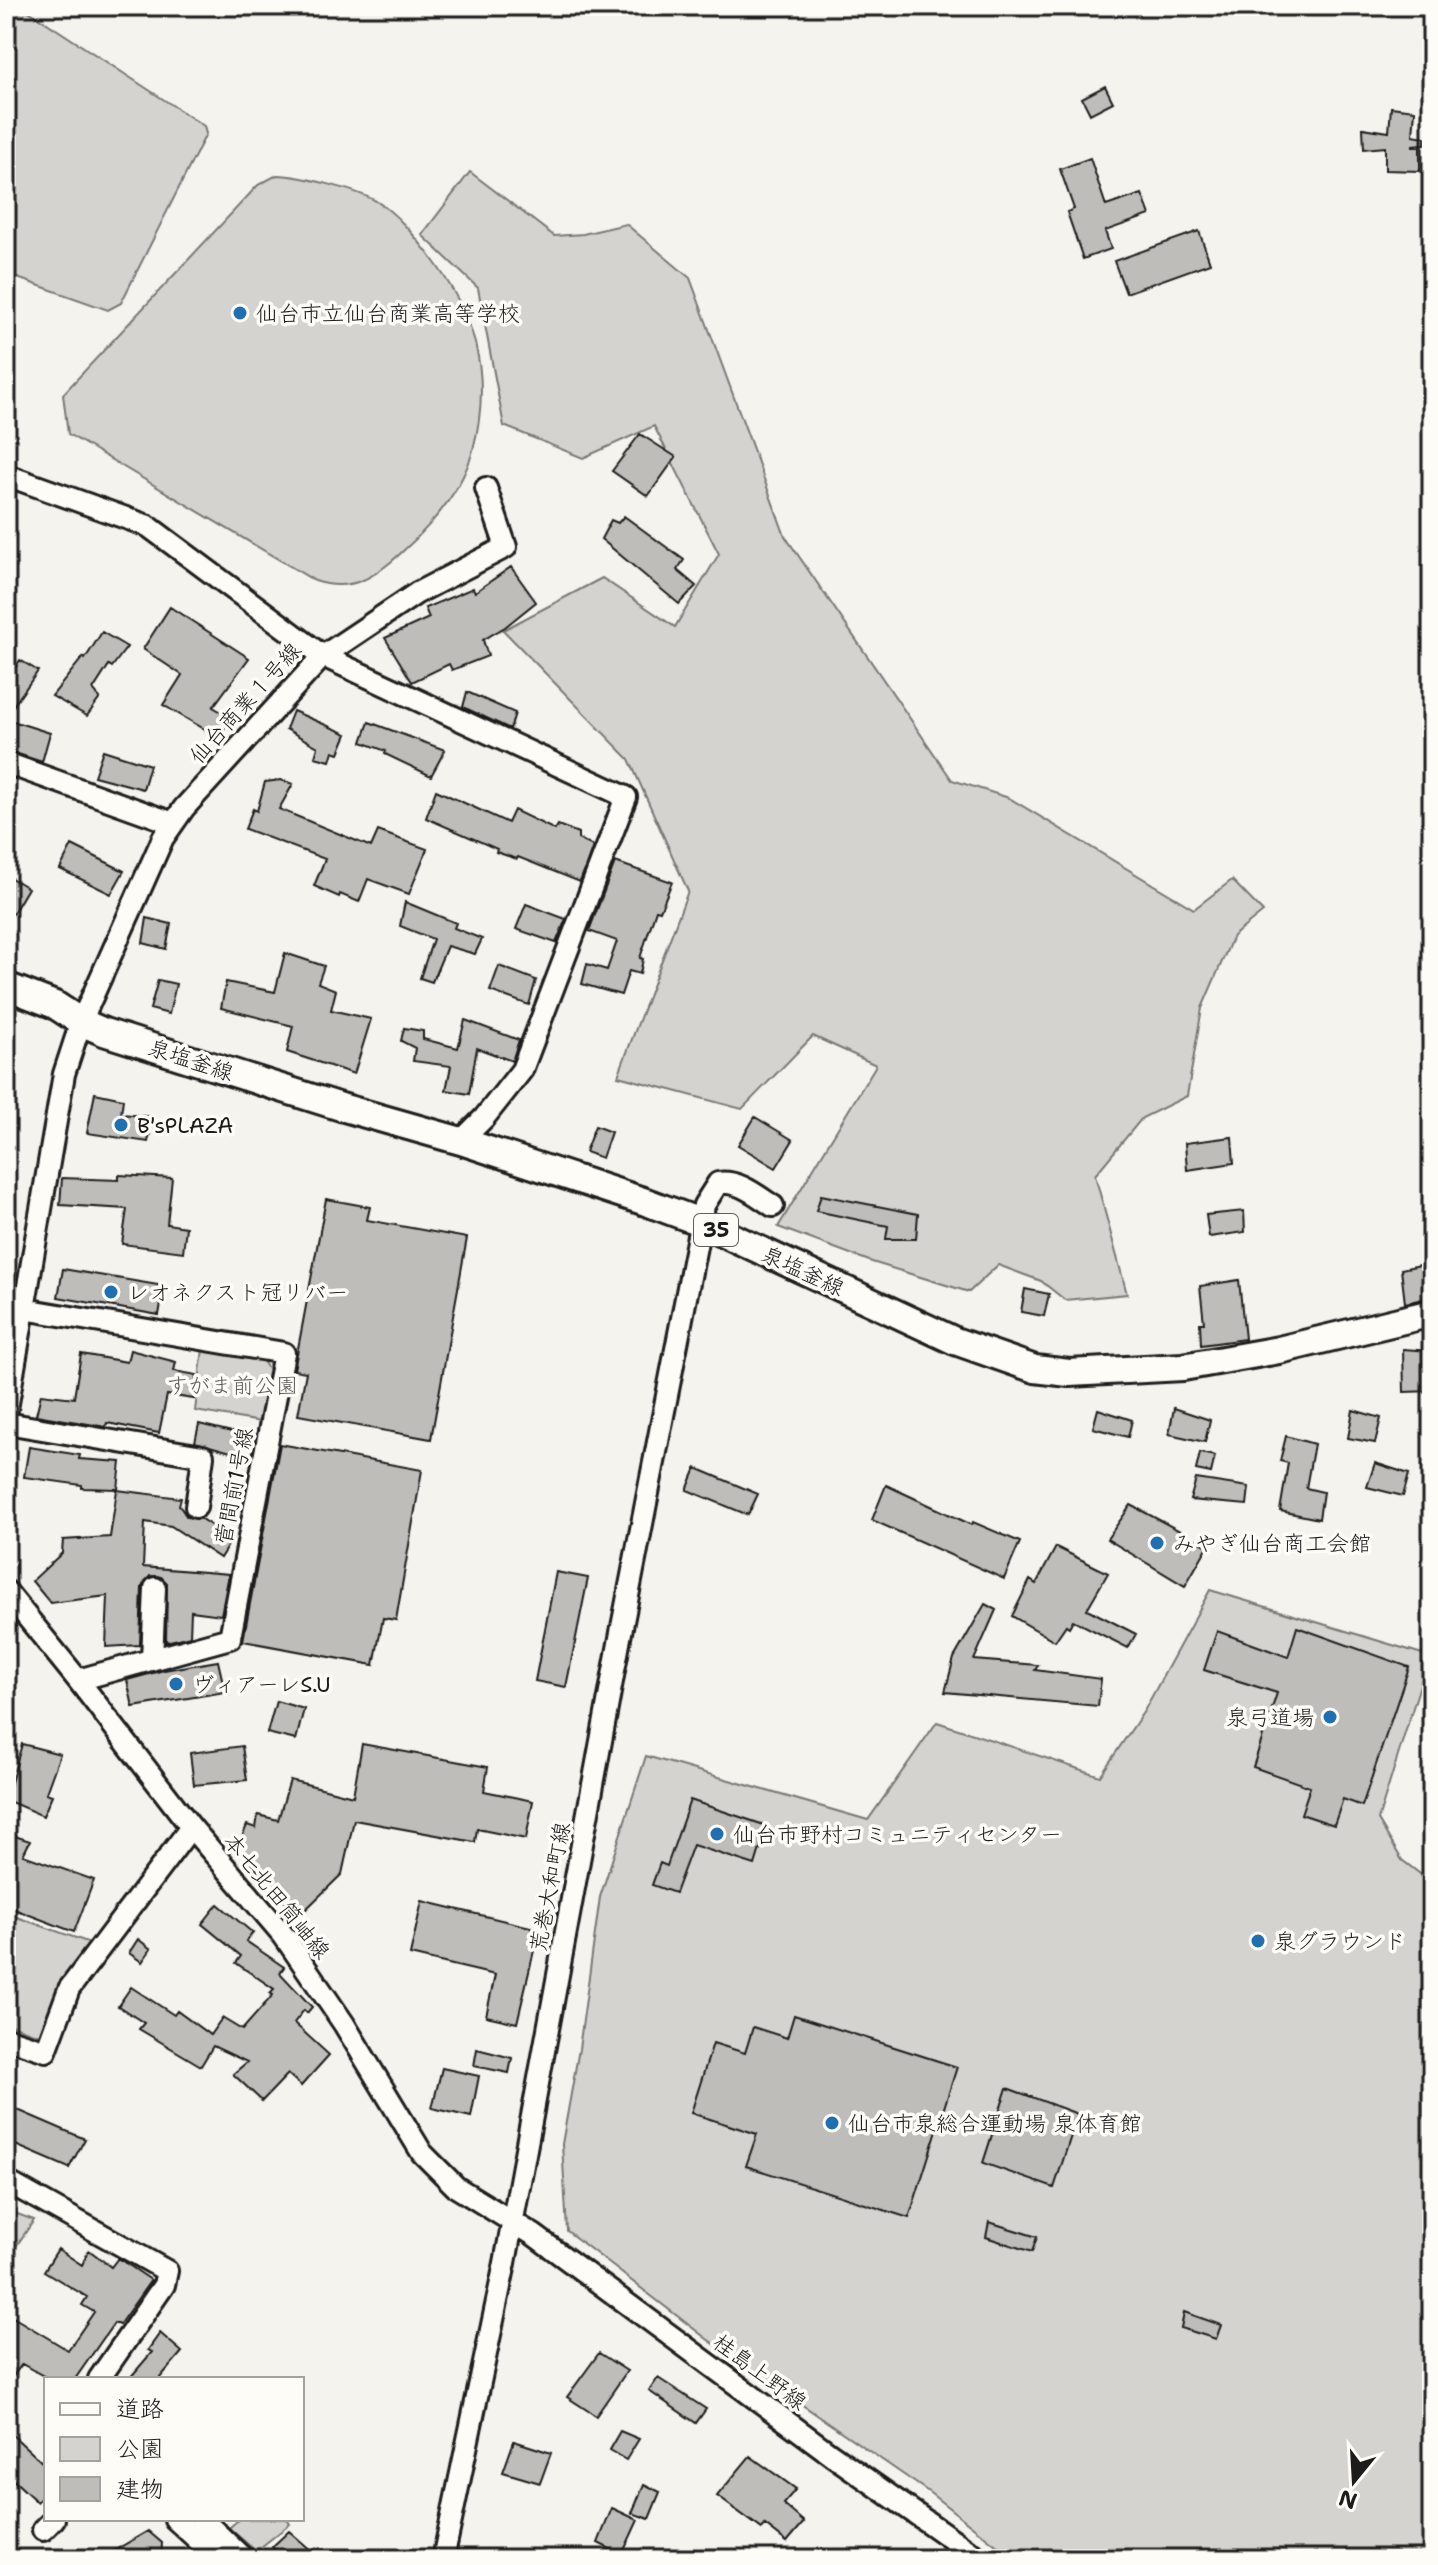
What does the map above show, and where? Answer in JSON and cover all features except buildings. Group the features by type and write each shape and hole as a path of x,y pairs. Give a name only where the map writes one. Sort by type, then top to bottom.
{"main road":[{"name":"泉塩釜線","path":"6,986 55,1005 81,1022 646,1202 700,1222 955,1341 996,1358 1047,1371 1069,1373 1183,1367 1279,1350 1432,1313"}],"street":[{"name":"仙台商業１号線","path":"6,475 148,526 323,656 227,759 163,838 81,1022"},
{"path":"323,656 417,593 506,547 486,488"},
{"path":"323,656 626,797 522,1070 484,1118 461,1141"},
{"path":"6,763 173,823"},
{"path":"6,1415 17,1317 64,1074 81,1022"},
{"name":"荒巻大和町線","path":"443,2559 512,2224 704,1205 718,1183 729,1181 773,1206"},
{"name":"菅間前1号線","path":"17,1317 284,1353 230,1638 78,1680"},
{"path":"6,1423 203,1456 196,1507"},
{"path":"152,1660 155,1588"},
{"name":"本七北田筒岫線","path":"6,1591 191,1827 284,1936 344,2024 422,2153 456,2187 512,2224"},
{"path":"6,2038 46,2051 69,1989 191,1827"},
{"path":"6,2181 167,2271 164,2285 100,2377"},
{"name":"桂島上野線","path":"512,2224 534,2235 832,2455 980,2559"},
{"path":"177,2521 219,2559"},
{"path":"204,2521 244,2559"}],"green space":[{"path":"6,6 21,6 204,126 206,134 121,303 108,310 6,274"},
{"path":"470,172 554,236 583,234 626,224 690,278 785,536 952,780 1009,798 1194,909 1232,880 1263,912 1233,936 1202,1008 1187,1096 1142,1118 1095,1175 1127,1294 1065,1300 1041,1281 998,1265 969,1292 872,1262 778,1227 876,1065 813,1036 742,1109 618,1076 688,891 629,759 503,630 602,578 675,627 719,554 654,426 583,458 504,426 478,288 422,235"},
{"path":"277,175 342,188 376,201 390,212 416,238 444,275 468,321 476,345 480,369 479,422 468,465 454,493 435,519 391,562 372,576 351,584 315,581 68,434 63,394 258,185"},
{"name":"すがま前公園","path":"203,1349 260,1357 269,1370 261,1422 195,1411"},
{"path":"1210,1590 1429,1656 1378,1820 1402,1860 1432,1883 1432,2559 1014,2559 930,2493 707,2339 567,2231 562,2144 600,1897 646,1756 868,1820 937,1722 1100,1776 1144,1711"},
{"path":"8,1914 93,1944 47,2029 39,2035 6,2023"},
{"path":"6,2210 34,2220 6,2261"},
{"path":"237,2521 288,2521 290,2524 256,2551 229,2528"}],"place":[{"name":"仙台市立仙台商業高等学校","path":"240,313"},
{"name":"B'sPLAZA","path":"121,1125"},
{"name":"レオネクスト冠リバー","path":"111,1292"},
{"name":"みやぎ仙台商工会館","path":"1157,1543"},
{"name":"ヴィアーレS.U","path":"176,1684"},
{"name":"泉弓道場","path":"1330,1717"},
{"name":"仙台市野村コミュニティセンター","path":"717,1834"},
{"name":"泉グラウンド","path":"1258,1941"},
{"name":"仙台市泉総合運動場 泉体育館","path":"832,2123"}]}
